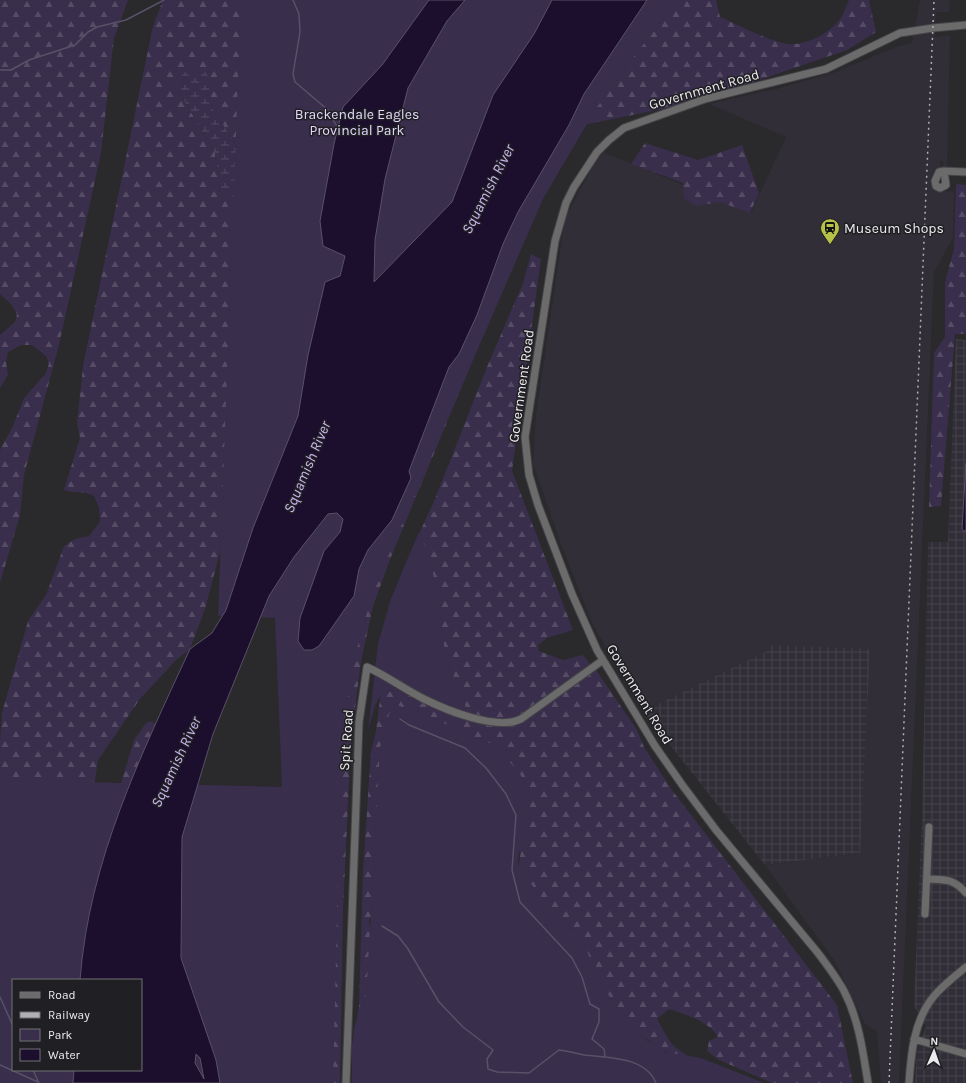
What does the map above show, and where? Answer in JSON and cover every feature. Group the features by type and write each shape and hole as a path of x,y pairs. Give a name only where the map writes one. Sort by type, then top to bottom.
{"street":[{"name":"Government Road","path":"868,1083 862,1042 844,990 818,953 682,786 655,746 603,660 572,594 538,506 529,475 525,449 525,436 555,241 566,203 574,187 597,152 609,140 632,126 705,99 826,69 900,34 933,28 966,25"},
{"path":"944,171 966,172"},
{"name":"Spit Road","path":"346,1083 359,722 367,667 388,677 424,699 473,717 502,724 521,719 603,660"},
{"path":"925,914 929,827"},
{"path":"927,879 950,880 956,883 966,893"},
{"path":"909,1083 911,1053 914,1039 926,1009 934,996 966,967"},
{"path":"914,1039 966,1054"}],"shaded area":[{"path":"920,0 950,0 949,12 936,12 935,37 950,35 947,168 944,168 943,161 940,161 941,168 935,170 930,182 935,190 954,192 953,238 934,272 899,1083 881,1083 877,1032 865,1024 834,960 765,865 860,853 769,650 643,711 593,625 559,539 533,463 536,415 565,218 593,166 603,152 751,213 786,137 709,104 780,88 836,72 896,47 912,43"},
{"path":"956,339 966,340 966,1083 915,1083 917,1050 926,1026 914,1006 922,816 928,542 948,542"},
{"path":"770,645 870,649 860,853 765,865 643,711 769,650"}],"green space":[{"path":"0,0 128,0 114,38 101,153 59,345 24,475 20,515 0,583 0,450 13,426 24,398 46,373 49,363 46,356 32,345 21,345 8,352 6,362 8,375 0,388 0,335 15,322 17,314 11,304 0,294"},
{"name":"Brackendale Eagles Provincial Park","path":"163,0 403,0 229,518 205,609 190,649 176,660 140,699 98,760 93,796 0,960 0,741 2,713 28,621 46,595 64,546 75,539 89,536 100,522 99,508 94,496 86,493 64,490 80,438 77,423 83,366 153,26","holes":["178,90 209,96 212,108 240,151 226,196 220,193 215,153"]},
{"name":"Brackendale Eagles Provincial Park","path":"241,0 679,0 627,65 597,107 543,199 373,591 358,644 341,734 333,1083 0,1083 0,780 282,787 275,618 218,616"},
{"path":"654,0 716,0 720,17 772,40 795,44 809,41 824,34 836,24 844,12 849,0 869,0 876,32 847,50 692,103 578,126 536,208 391,557 373,606 361,662 351,738 343,911 340,1083 285,1083 295,1063 303,998 322,909 336,792 334,752 354,596 359,569 368,550 392,520 422,457 503,244 519,212 573,119"},
{"path":"201,69 207,73 212,108 240,151 242,187 226,196 220,193 215,153 178,90 181,76 184,73 190,70"},
{"path":"645,143 698,160 742,145 759,193 750,213 720,202 696,206 684,198 683,183 631,164"},
{"path":"956,184 966,185 966,334 955,334 941,506 929,507 934,353 945,337 945,282 954,249"},
{"path":"531,254 541,259 512,471 573,630 547,638 538,645 539,651 563,660 583,655 590,664 523,715 515,718 498,719 454,709 388,607 407,560 435,499 487,367 523,283"},
{"path":"419,532 428,552 439,600 445,655 465,704 467,716 411,693 389,690 383,693 377,701 368,731 378,643 391,599"},
{"path":"596,670 637,730 644,747 672,790 837,1005 853,1083 772,1083 719,1060 707,1051 709,1041 718,1037 714,1031 696,1019 669,1009 657,1019 672,1044 693,1061 697,1071 627,1027 599,984 577,935 550,910 518,869 524,832 369,919 369,924 522,1083 352,1083 352,1045 359,1006 363,870 371,751 376,731 381,691 399,690 436,708 507,726 591,671"},
{"path":"393,704 418,712 494,745 518,771 529,789 530,810 527,835 528,849 519,852 518,865 539,895 568,924 570,929 580,935 599,979 627,1026 648,1041 663,1048 665,1052 701,1058 764,1083 354,1083 354,1028 365,1002 367,982 380,747"},
{"path":"150,721 156,724 43,979 116,800 134,740 146,723"}],"water":[{"name":"Squamish River","path":"429,0 465,0 447,21 408,88 385,179 375,240 374,282 452,202 493,95 534,34 552,0 647,0 584,94 569,125 518,212 503,244 477,315 459,354 449,367 409,471 411,478 392,520 368,550 359,569 354,596 319,646 312,650 304,650 298,641 300,618 324,551 340,532 343,519 337,513 328,514 294,557 269,596 213,734 182,837 181,958 216,1060 220,1083 73,1083 74,1071 142,1071 142,979 80,979 85,936 94,893 106,851 136,769 190,649 212,633 226,610 253,528 298,416 308,355 325,282 340,276 345,256 323,246 320,221 334,144 343,107 382,65","holes":["196,1054 200,1058 204,1079 195,1063"]},
{"path":"966,463 966,531 964,531 962,529"}],"waterway":[{"path":"0,70 11,70 29,60 75,45 88,32 97,27 126,20 164,0"},
{"path":"293,0 299,14 300,32 293,74 295,82 328,110 336,125 339,126"},
{"path":"400,719 409,725 465,748 486,768 506,794 516,815 512,870 520,902 572,958 582,977 590,1004 599,1009 599,1022 592,1039 604,1049 605,1056"},
{"path":"382,926 398,936 408,949 439,1002 463,1027 493,1050 487,1059 488,1069 497,1072 529,1073 559,1050 584,1055 614,1058 635,1063 651,1074 656,1083"},
{"path":"0,997 12,1024"},
{"path":"0,1065 12,1070"},
{"path":"13,1071 38,1082"},
{"path":"33,1071 39,1083"}],"railway":[{"path":"889,1083 934,0"}],"place":[{"name":"Museum Shops","path":"830,245"}]}
